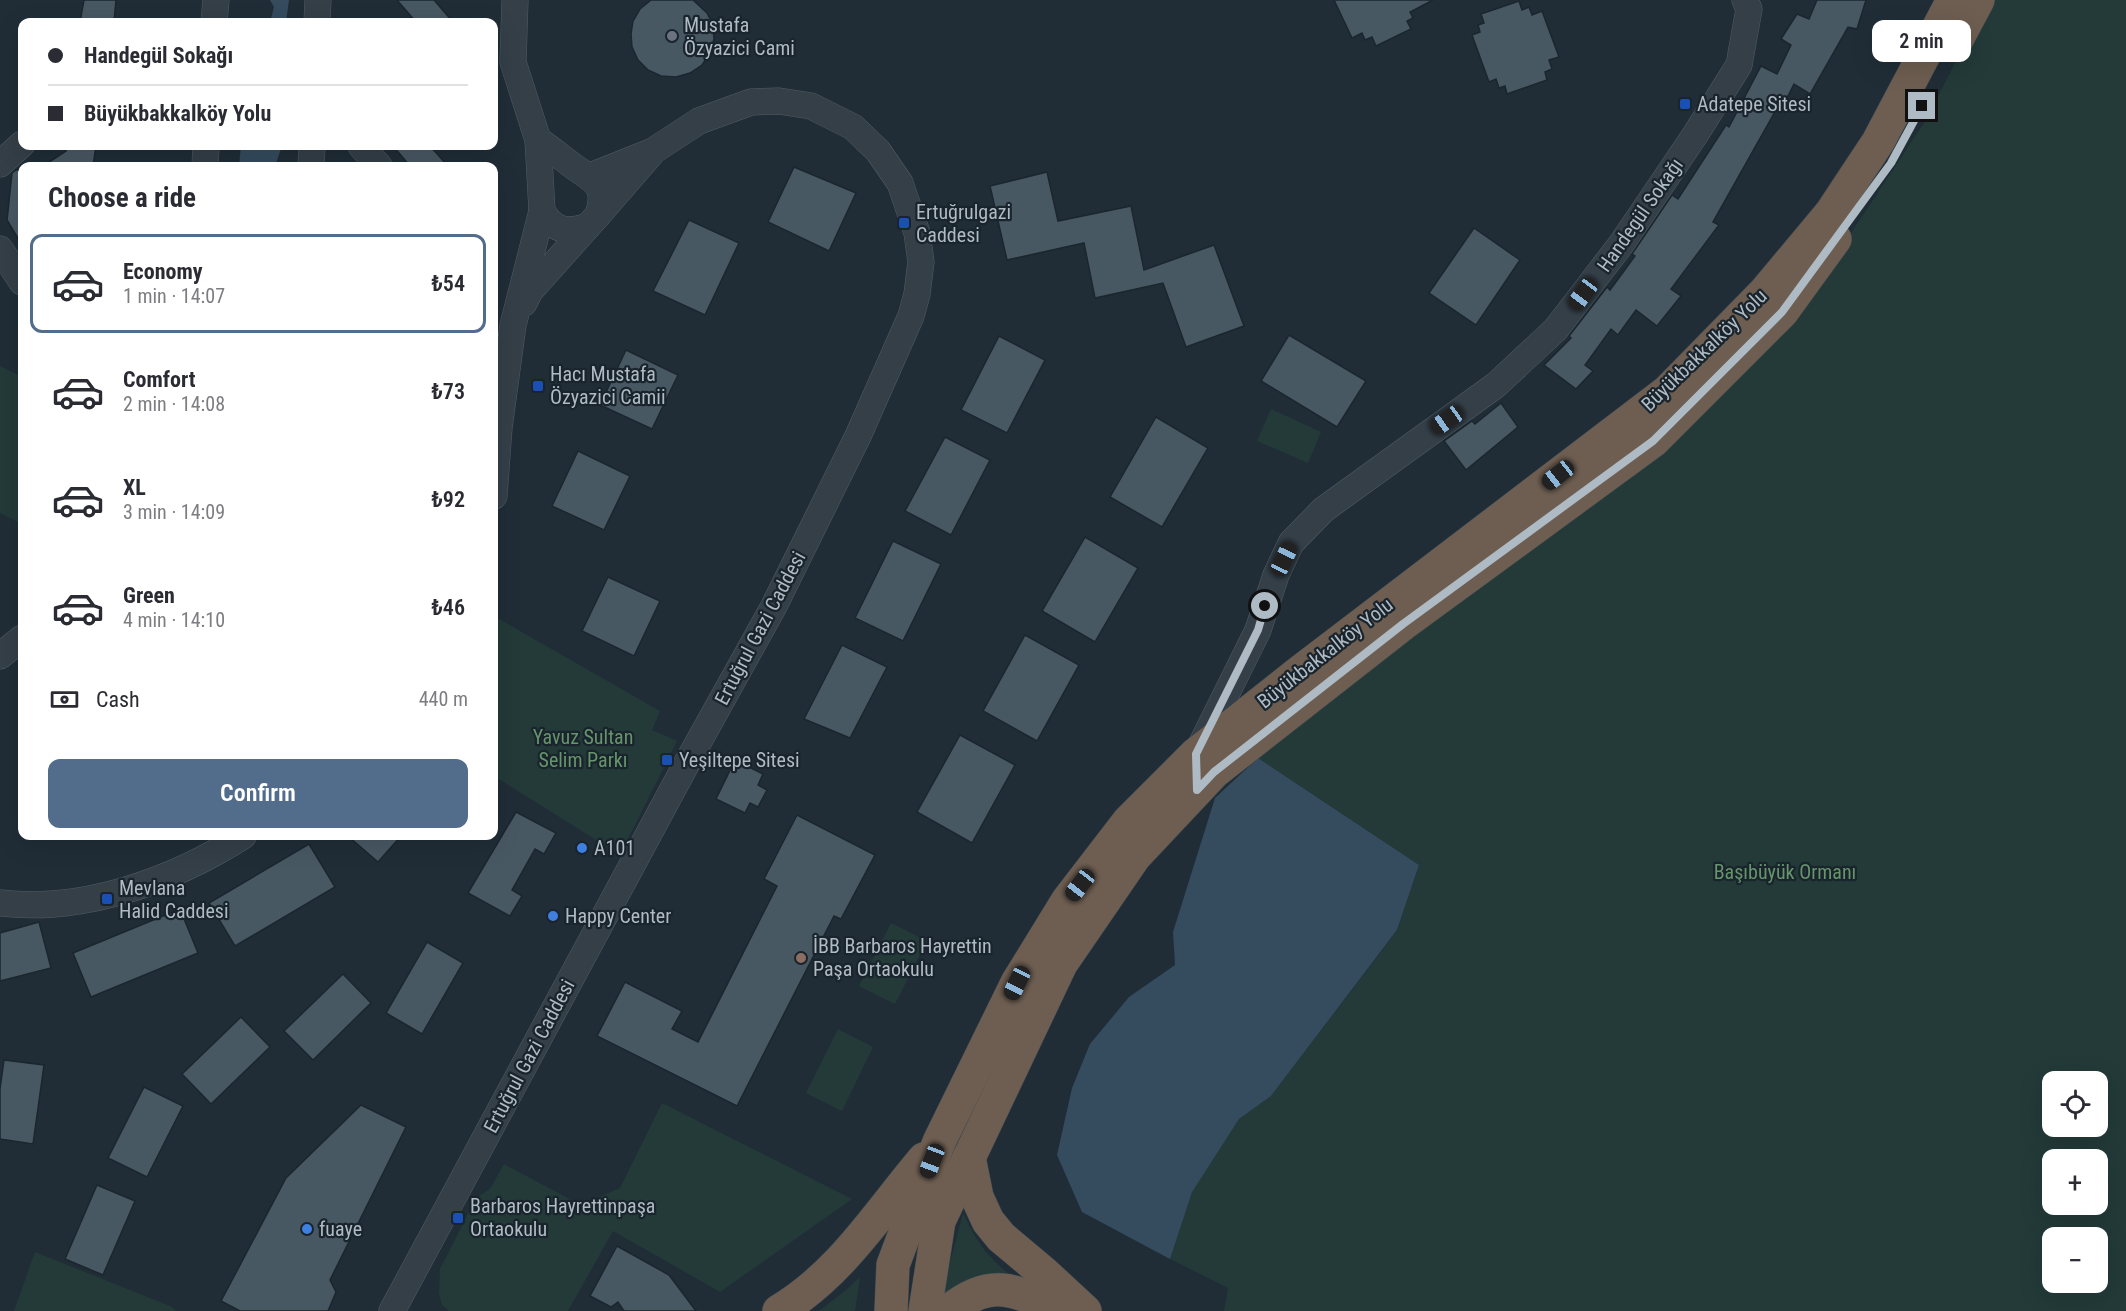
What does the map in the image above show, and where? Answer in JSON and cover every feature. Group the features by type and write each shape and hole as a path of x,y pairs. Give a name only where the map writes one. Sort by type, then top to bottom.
{"highway":[{"name":"Büyükbakkalköy Yolu","path":"939,1142 1017,983 1068,900 1128,822 1196,754 1668,391 1765,292 1831,213 1878,142 1953,0"},
{"name":"Büyükbakkalköy Yolu","path":"925,1311 939,1221 1061,964 1135,856 1214,772 1403,624 1653,441 1782,312 1891,163 1978,0"},
{"path":"1196,754 1197,790"},
{"path":"779,1311 819,1283 855,1246 895,1193 939,1142"},
{"path":"891,1311 893,1265 939,1142"},
{"path":"969,1157 977,1197 988,1221 1001,1237 1085,1311"},
{"path":"949,1311 964,1298 981,1291 1006,1290 1028,1296 1057,1311"}],"street":[{"path":"214,18 216,0"},
{"path":"317,18 318,0"},
{"path":"514,0 513,62 538,140 542,200 547,220 564,230 575,231 591,221 601,205 601,194 597,184 538,140"},
{"name":"Handegül Sokağı","path":"1196,754 1258,630 1276,575 1291,543 1323,510 1496,385 1556,329 1622,243 1739,65 1749,9 1745,0"},
{"name":"Ertuğrul Gazi Caddesi","path":"395,1310 688,761 774,606 858,436 910,316 917,294 921,262 917,232 900,183 878,151 853,127 811,106 779,101 751,102 699,121 653,151 530,291 513,325"},
{"path":"0,164 18,148"},
{"path":"365,150 376,162"},
{"name":"Ertuğrul Gazi Caddesi","path":"584,173 653,151"},
{"path":"498,442 513,325 542,200 552,175 570,170 584,173"},
{"path":"0,249 18,276"},
{"path":"0,656 18,641"},
{"path":"0,903 55,905 116,892 156,881 214,854 237,840"}],"green space":[{"name":"Başıbüyük Ormanı","path":"1987,0 2126,0 2126,1311 1224,1311 1228,1288 1170,1259 1191,1192 1239,1119 1271,1096 1397,931 1419,865 1258,758 1839,251 1926,120"},
{"path":"0,366 18,375 18,522 0,513"},
{"path":"1271,409 1321,432 1308,463 1257,441"},
{"name":"Yavuz Sultan Selim Parkı","path":"498,618 660,711 652,730 677,741 620,855 498,779"},
{"path":"891,923 927,941 895,1004 859,986"},
{"path":"838,1029 873,1047 842,1111 806,1093"},
{"path":"662,1103 852,1199 720,1292 613,1231 568,1311 449,1311 442,1305 439,1293 440,1269 476,1198 490,1189 504,1164 581,1205 620,1188"},
{"path":"963,1213 982,1246 1009,1274 988,1275 939,1305"},
{"path":"35,1252 170,1306 176,1311 14,1311"},
{"path":"860,1277 855,1311 819,1311 846,1290"}],"water":[{"path":"270,0 289,0 287,18 271,18 274,7"},
{"path":"241,150 281,150 276,162 239,162"},
{"path":"1258,758 1419,865 1397,930 1271,1096 1239,1119 1192,1192 1170,1259 1082,1212 1057,1155 1072,1088 1090,1044 1129,997 1175,965 1173,932 1215,798"}],"building":[{"path":"84,0 116,0 114,18 81,18"},
{"path":"397,0 434,0 450,18 413,18"},
{"name":"Mustafa Özyazici Cami","path":"651,0 693,0 707,13 713,25 714,39 710,53 702,65 690,73 676,77 661,76 648,70 638,60 632,47 633,21 640,9"},
{"path":"1334,0 1433,0 1410,12 1413,18 1407,21 1411,29 1376,46 1372,37 1365,40 1362,33 1352,38"},
{"path":"1817,0 1866,0 1857,29 1848,27 1810,94 1794,84 1780,112 1776,110 1713,222 1719,225 1671,289 1681,296 1657,326 1636,310 1618,335 1611,329 1585,365 1593,371 1576,389 1544,365 1571,338 1569,336 1607,287 1610,290 1635,256 1632,254 1672,195 1678,199 1726,125 1729,127 1761,66 1777,74 1791,45 1781,39 1797,14 1809,19"},
{"path":"1519,1 1522,10 1529,7 1532,15 1542,11 1559,57 1549,60 1552,69 1545,72 1547,80 1507,94 1505,86 1499,88 1496,79 1489,82 1472,35 1480,32 1478,25 1484,23 1481,14"},
{"path":"95,150 94,162 49,162 66,151"},
{"path":"396,150 434,150 444,162 407,162"},
{"path":"794,167 856,193 829,251 768,222"},
{"path":"18,170 18,238 7,220 12,173"},
{"path":"1047,172 1058,221 1131,206 1144,270 1214,245 1244,326 1186,347 1163,283 1095,298 1084,243 1007,260 990,186"},
{"path":"689,220 739,243 705,315 653,291"},
{"path":"1474,228 1520,260 1476,325 1429,293"},
{"path":"1289,335 1366,381 1337,427 1261,381"},
{"path":"999,336 1045,360 1007,433 961,410"},
{"path":"626,350 678,375 652,429 600,405"},
{"path":"1501,403 1518,427 1466,470 1444,441 1472,421 1475,424"},
{"path":"1156,417 1208,448 1162,527 1110,497"},
{"path":"945,437 990,460 951,535 905,511"},
{"path":"578,451 630,476 604,530 552,506"},
{"path":"1085,537 1138,568 1095,642 1042,611"},
{"path":"893,541 941,564 903,641 855,618"},
{"path":"608,577 660,601 634,656 582,631"},
{"path":"1025,635 1079,665 1037,741 983,711"},
{"path":"842,645 887,667 850,738 804,719"},
{"path":"960,735 1015,765 972,843 917,812"},
{"path":"735,760 763,774 758,785 767,790 758,807 750,803 745,813 716,799"},
{"path":"516,812 556,833 544,854 535,849 512,890 522,896 510,916 468,893"},
{"path":"797,815 875,855 841,919 834,916 737,1106 597,1036 625,982 682,1011 672,1029 698,1042 777,886 764,879"},
{"path":"353,840 397,840 378,862"},
{"path":"309,844 335,887 235,946 209,903"},
{"path":"180,909 198,953 91,997 73,953"},
{"path":"39,922 51,968 0,981 0,933"},
{"path":"427,942 463,963 422,1034 386,1013"},
{"path":"343,974 371,1003 313,1060 284,1031"},
{"path":"241,1017 270,1047 211,1104 182,1074"},
{"path":"4,1060 44,1065 33,1144 0,1139 0,1089"},
{"path":"144,1087 183,1106 147,1177 108,1158"},
{"name":"fuaye","path":"361,1105 406,1127 330,1280 336,1292 328,1311 240,1311 221,1301 286,1178"},
{"path":"97,1185 135,1201 103,1275 65,1259"},
{"path":"617,1246 669,1275 696,1311 624,1311 618,1302 611,1307 590,1296"}],"place":[{"name":"Mustafa Özyazici Cami","path":"672,36"},
{"name":"Adatepe Sitesi","path":"1685,104"},
{"name":"Ertuğrulgazi Caddesi","path":"904,223"},
{"name":"Hacı Mustafa Özyazici Camii","path":"538,386"},
{"name":"Yeşiltepe Sitesi","path":"667,760"},
{"name":"A101","path":"582,848"},
{"name":"Mevlana Halid Caddesi","path":"107,899"},
{"name":"Happy Center","path":"553,916"},
{"name":"İBB Barbaros Hayrettin Paşa Ortaokulu","path":"801,958"},
{"name":"Barbaros Hayrettinpaşa Ortaokulu","path":"458,1218"},
{"name":"fuaye","path":"307,1229"}],"route":[{"path":"1265,606 1258,630 1196,754 1197,790 1214,772 1403,624 1653,441 1782,312 1891,163 1922,106"}]}
